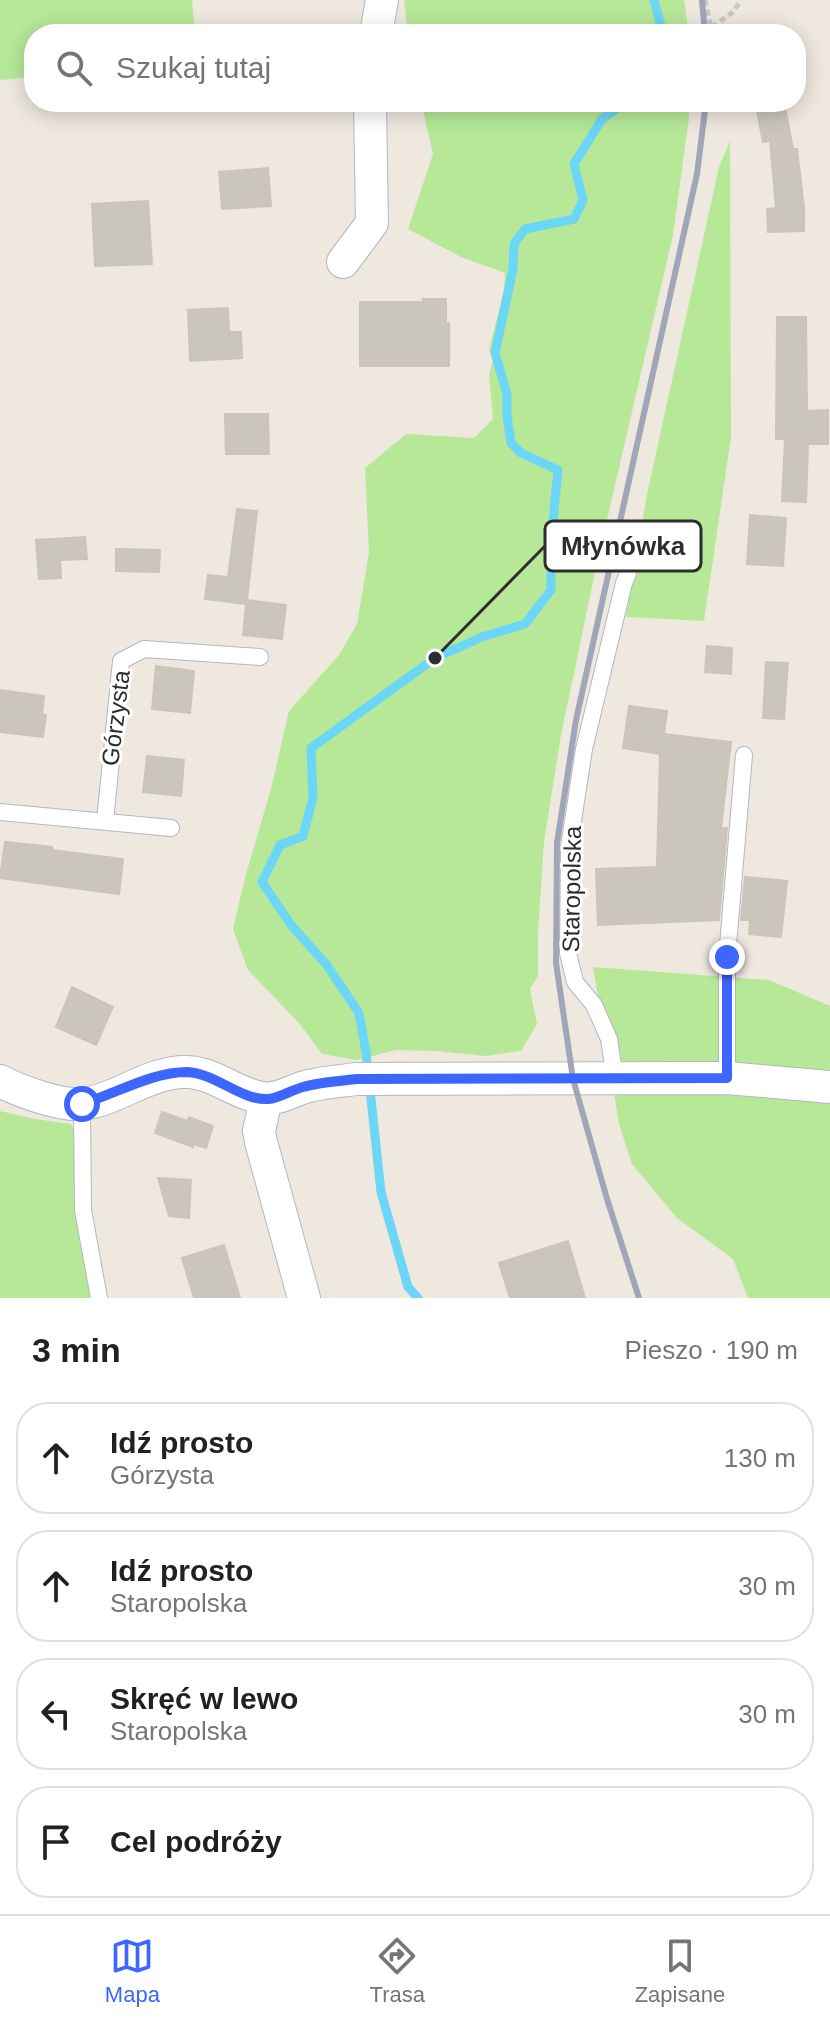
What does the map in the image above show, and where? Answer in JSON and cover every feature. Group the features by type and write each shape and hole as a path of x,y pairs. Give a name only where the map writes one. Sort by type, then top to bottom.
{"street":[{"path":"378,24 382,0"},
{"path":"343,262 372,223 370,112"},
{"path":"0,1081 18,1091 82,1104 153,1077 188,1072 220,1081 244,1094 266,1099 306,1086 370,1079 727,1078 830,1087"},
{"path":"266,1099 259,1131 261,1142 304,1298"}],"lane":[{"name":"Staropolska","path":"615,1079 609,1039 594,1005 575,982 568,953 569,847 584,749 626,578"},
{"name":"Górzysta","path":"105,821 121,661 144,649 260,657"},
{"path":"727,1078 727,957 744,755"},
{"path":"0,812 171,828"},
{"path":"82,1104 83,1210 99,1298"}],"path":[{"path":"705,0 710,24"},
{"path":"716,24 733,12 741,0"}],"green space":[{"path":"0,0 192,0 194,24 24,24 24,78 0,80"},
{"path":"404,0 684,0 688,24 407,24"},
{"path":"423,112 689,112 673,235 597,563 561,735 544,842 538,976 530,989 537,1024 521,1051 485,1056 396,1050 357,1060 322,1054 299,1023 248,970 233,929 289,711 339,655 357,624 369,552 365,468 406,434 474,438 493,419 489,375 493,360 489,350 504,290 505,273 461,257 408,229 433,154"},
{"path":"730,141 731,437 704,621 626,617 647,494 719,167"},
{"path":"593,967 769,980 830,1006 830,1298 748,1298 733,1259 677,1218 632,1164 619,1124"},
{"path":"0,1111 71,1124 78,1159 78,1230 92,1298 0,1298"}],"building":[{"path":"757,112 786,112 793,149 797,149 804,231 768,232 767,209 776,208 770,141 763,142"},
{"path":"268,168 271,206 222,209 219,172"},
{"path":"148,201 152,264 95,266 92,204"},
{"path":"423,299 446,299 449,366 360,366 360,302 423,302"},
{"path":"228,308 229,332 241,332 242,358 190,361 188,310"},
{"path":"777,317 806,317 807,411 828,410 828,444 808,444 806,502 782,501 785,439 776,439"},
{"path":"225,414 268,414 269,454 226,454"},
{"path":"237,509 257,511 247,600 286,605 282,639 243,635 246,604 205,599 208,575 228,577"},
{"path":"750,515 786,518 783,566 747,564"},
{"path":"85,537 87,559 60,560 61,578 39,579 36,540"},
{"path":"116,549 160,550 159,572 116,571"},
{"path":"707,646 732,648 731,674 705,672"},
{"path":"766,662 788,663 784,719 763,718"},
{"path":"156,666 194,671 190,713 152,709"},
{"path":"0,690 44,696 42,714 46,715 43,737 0,732"},
{"path":"629,706 667,711 664,734 731,742 721,828 727,828 719,920 598,925 596,869 657,867 660,754 623,748"},
{"path":"147,756 184,760 181,796 143,792"},
{"path":"5,842 123,859 119,894 0,878"},
{"path":"745,877 787,881 781,937 749,934 750,920 741,920"},
{"path":"72,987 113,1007 96,1045 56,1027"},
{"path":"162,1112 213,1126 206,1148 193,1144 193,1147 155,1133"},
{"path":"158,1178 191,1180 189,1218 169,1216"},
{"path":"568,1241 585,1298 510,1298 499,1263"},
{"path":"224,1245 240,1298 194,1298 182,1258"}],"waterway":[{"path":"654,0 660,24"},
{"path":"418,1298 408,1287 381,1192 359,1013 326,964 291,925 262,882 280,845 303,836 313,798 311,748 435,658 482,637 525,624 551,590 551,541 558,470 521,453 511,443 507,394 495,353 513,269 514,244 525,229 574,219 583,200 574,164 602,119 612,112"}],"railway":[{"path":"702,0 704,24"},
{"path":"639,1298 573,1079 556,963 557,843 576,720 697,174 705,112"}],"place":[{"name":"Młynówka","path":"435,658"}],"route":[{"path":"82,1104 153,1077 188,1072 220,1081 244,1094 266,1099 306,1086 357,1079 727,1078 727,957"}]}
